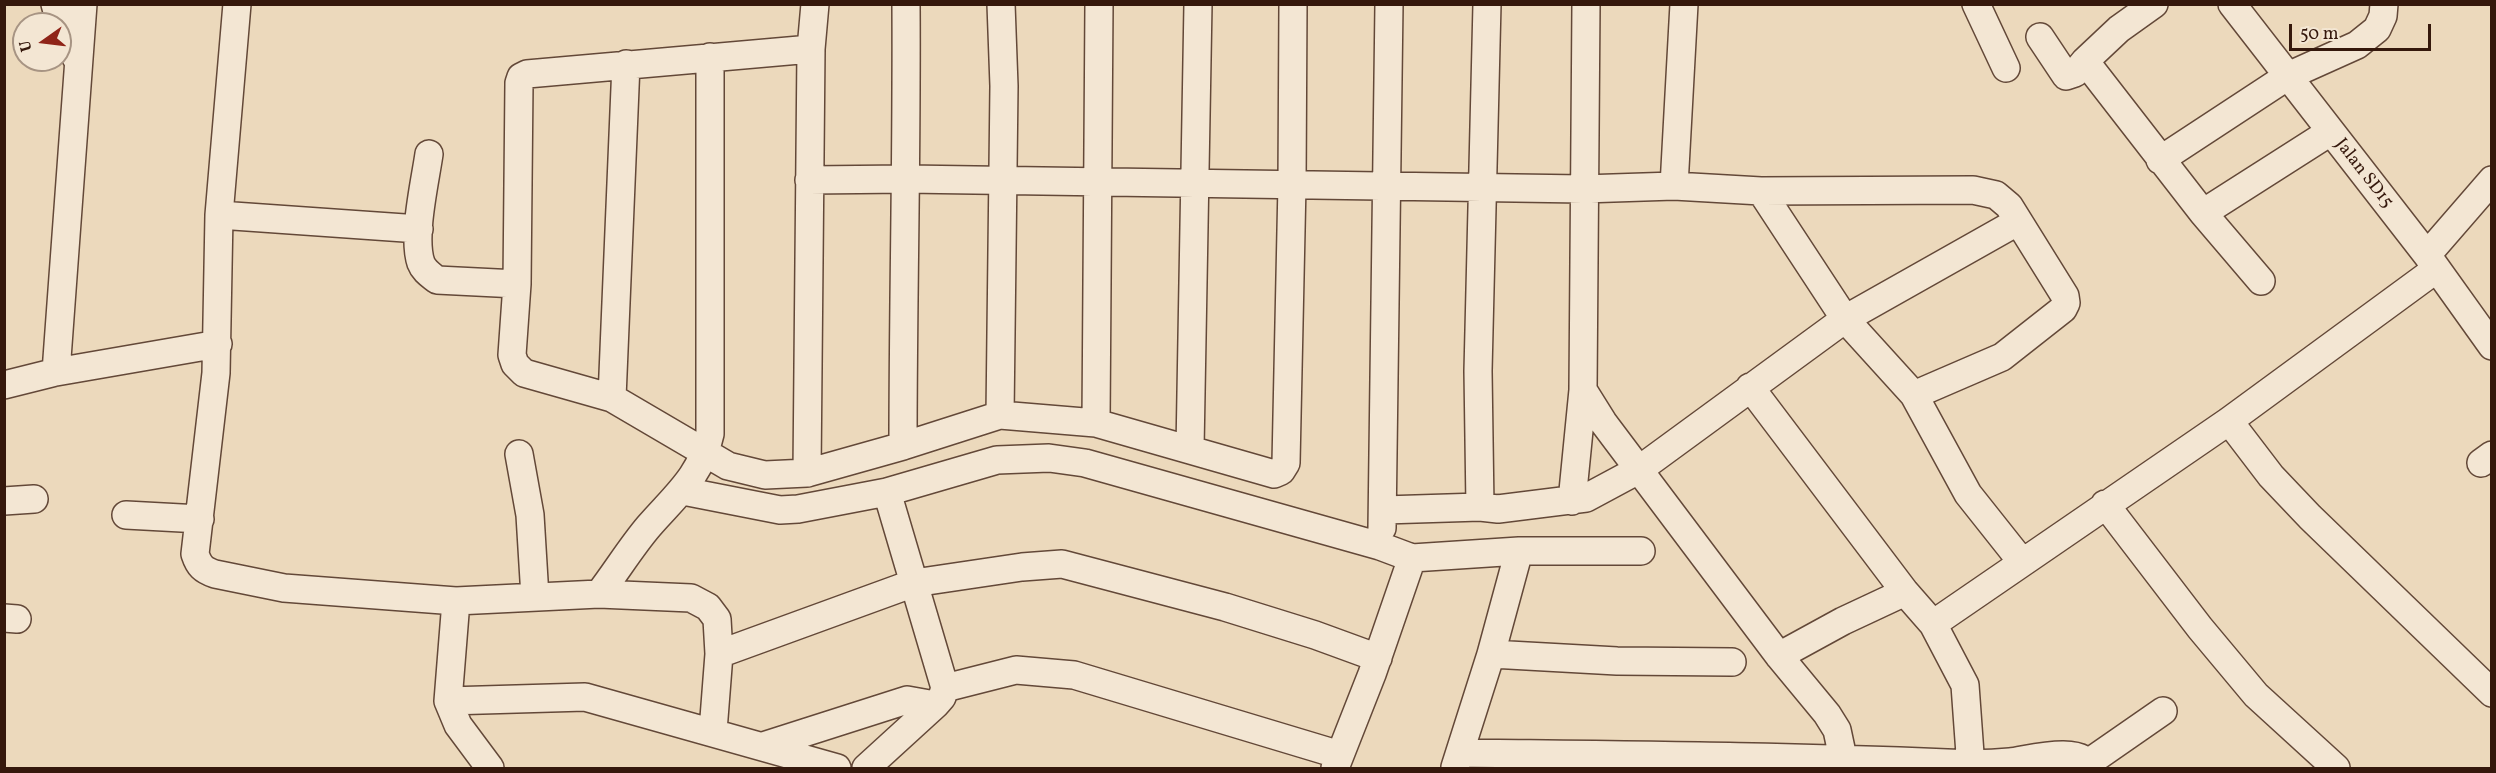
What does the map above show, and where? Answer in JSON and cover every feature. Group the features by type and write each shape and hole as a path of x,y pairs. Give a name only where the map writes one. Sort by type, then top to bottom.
{"street":[{"path":"55,4 64,37 78,62"},
{"path":"56,372 83,4"},
{"path":"237,4 219,215 218,344 212,423 195,554 198,564 205,570 296,588 456,601 599,594 691,598 708,607 717,619 762,638"},
{"path":"807,473 811,49 815,4"},
{"path":"903,446 903,228 907,179 906,4"},
{"path":"1000,415 1004,86 1001,4"},
{"path":"1096,423 1099,4"},
{"path":"1190,449 1198,4"},
{"path":"694,473 728,466 765,475 807,473 1000,415 1096,423 1274,474 1285,468 1292,184 1293,4"},
{"path":"1389,4 1382,528 1412,558 1519,551 1641,551"},
{"path":"1480,507 1478,371 1487,4"},
{"path":"1572,501 1583,390 1586,4"},
{"path":"1674,186 1684,4"},
{"path":"1976,4 2006,68"},
{"path":"2040,37 2066,76 2075,73 2119,29 2154,4"},
{"name":"Jalan SD15","path":"2232,4 2431,262 2492,346"},
{"path":"2160,160 2288,76 2357,45 2377,29 2383,16 2384,4"},
{"path":"811,49 527,74 521,77 519,83 517,284 512,354 519,369 524,373 612,398 694,473 780,510 798,509 886,492 997,460 1049,458 1085,463 1382,528 1480,507 1498,509 1586,498 1640,470 1845,319 2017,222"},
{"path":"599,594 648,527 694,473 710,434 710,57"},
{"path":"2085,61 2160,160 2261,281"},
{"path":"612,398 626,64"},
{"path":"2203,213 2330,132"},
{"path":"429,154 418,240 421,264 427,273 437,280 517,284"},
{"path":"809,180 907,179 1583,189 1674,186 1761,191 1973,190 1996,195 2009,206 2065,296 2066,303 2063,309 2002,357 1914,395"},
{"path":"1933,624 2229,421 2431,262 2492,180"},
{"path":"1761,191 1845,319 1914,395 1968,494 2022,562"},
{"path":"219,215 419,229"},
{"path":"4,385 56,372 218,344"},
{"path":"1750,387 1905,592 1933,624 1965,685 1971,766"},
{"path":"1583,390 1597,413 1779,656 1827,714 1837,730 1835,761"},
{"path":"2229,421 2271,476 2310,517 2492,693"},
{"path":"519,454 530,515 535,597"},
{"path":"886,492 914,583 940,697"},
{"path":"4,501 34,499"},
{"path":"2105,504 2200,628 2256,695 2336,768"},
{"path":"126,515 200,519"},
{"path":"1519,551 1491,654 1457,761 1835,761 1971,766 2066,755 2082,759 2089,766 2163,711"},
{"path":"763,746 907,700 940,697 1016,670 1074,675 1337,762 1378,657 1412,558"},
{"path":"719,654 914,583 1022,567 1062,564 1225,607 1378,657"},
{"path":"1779,656 1843,621 1905,592"},
{"path":"456,601 448,701 458,725 489,768"},
{"path":"712,731 719,654 717,619"},
{"path":"1491,654 1617,661 1732,662"},
{"path":"448,701 579,696 712,731 837,768"},
{"path":"866,768 940,697"}]}
